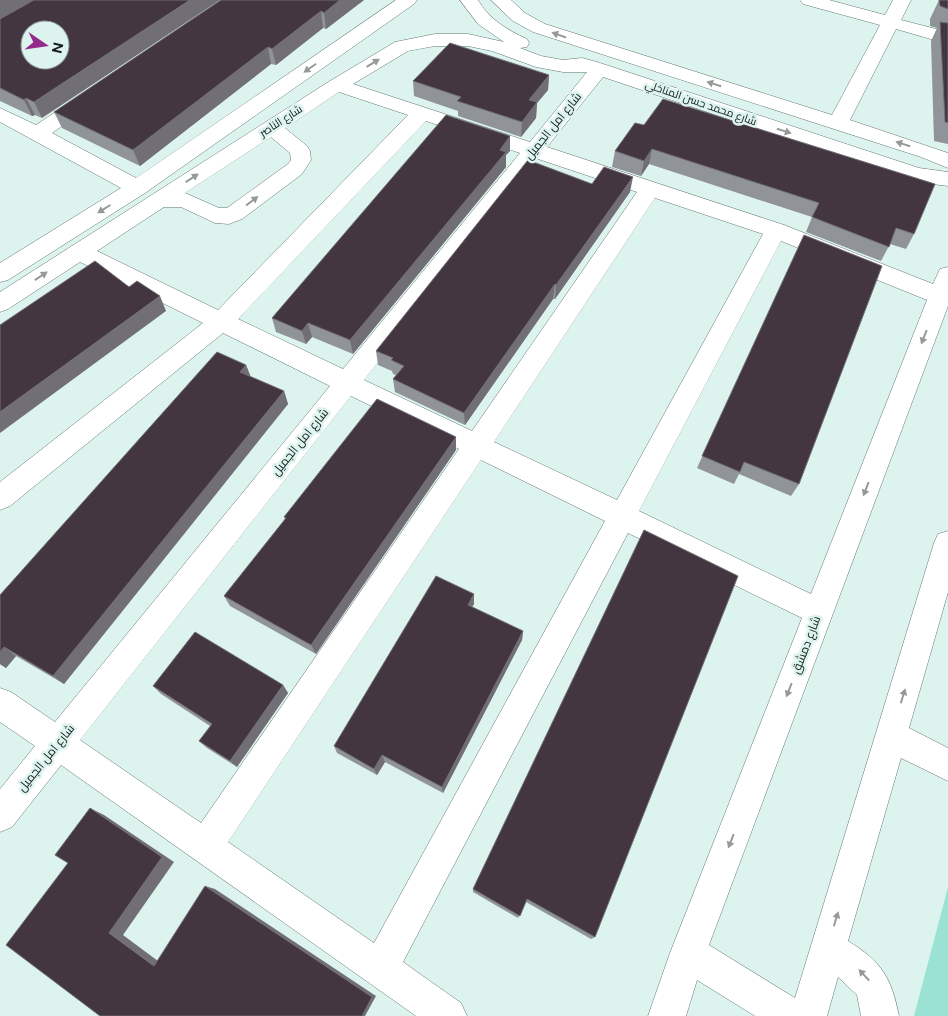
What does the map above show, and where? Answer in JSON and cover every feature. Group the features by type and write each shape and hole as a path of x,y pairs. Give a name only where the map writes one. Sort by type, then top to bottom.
{"street":[{"path":"0,274 137,188 408,0"},
{"name":"شارع محمد حسن المناخلي","path":"469,0 474,10 484,20 509,38 548,54 595,67 917,175 948,179"},
{"name":"شارع محمد حسن المناخلي","path":"500,0 519,18 539,28 928,152 948,162"},
{"path":"809,0 948,38"},
{"path":"838,123 889,21 902,0"},
{"name":"شارع الناصر","path":"0,302 337,85 402,46 436,40 468,40 483,42 536,61 563,66 595,67"},
{"name":"شارع امل الجميل","path":"0,815 534,150 595,67"},
{"path":"337,85 944,286"},
{"path":"37,134 103,89"},
{"path":"737,115 749,95"},
{"path":"0,498 221,322 422,113"},
{"path":"0,134 9,118 137,188"},
{"path":"159,200 184,200 215,215 234,214 295,169 301,160 300,150 272,127"},
{"path":"917,175 948,195"},
{"path":"206,847 650,189"},
{"path":"380,968 776,230"},
{"path":"78,252 819,612"},
{"name":"شارع دمشق","path":"667,1016 688,953 944,286"},
{"path":"808,1016 948,546"},
{"path":"0,703 448,1016"},
{"path":"891,736 948,765"},
{"path":"827,950 859,969 871,982 877,997 880,1016"},
{"path":"688,953 789,1016"}],"green space":[{"path":"948,887 948,1016 914,1016"}],"building":[{"path":"34,0 190,0 34,102 26,98 24,100 0,88 0,19"},
{"path":"221,0 340,0 324,13 321,11 272,49 268,47 133,150 54,112"},
{"path":"939,0 948,0 948,9 940,6"},
{"path":"940,22 948,23 948,123 945,122"},
{"path":"450,43 549,75 529,100 537,102 522,122 457,101 461,97 413,81"},
{"path":"663,99 935,184 914,234 896,228 889,247 812,217 819,203 652,149 644,161 615,151 635,123 644,125"},
{"path":"446,115 510,136 500,150 506,152 350,340 308,323 302,331 272,318"},
{"path":"528,160 592,184 604,167 633,177 464,413 393,379 404,366 391,360 393,358 376,351"},
{"path":"804,235 882,266 799,484 744,462 740,472 702,456"},
{"path":"95,261 129,287 137,281 160,296 0,412 0,325"},
{"path":"217,352 246,365 240,372 284,391 53,676 4,647 0,652 0,595"},
{"path":"377,399 456,437 311,645 224,596"},
{"path":"644,530 738,576 595,937 527,899 520,916 473,889"},
{"path":"436,576 474,594 468,605 523,631 442,787 382,755 374,769 334,746"},
{"path":"195,632 283,685 230,761 199,741 212,724 153,686"},
{"path":"90,808 162,857 109,933 154,966 205,886 372,997 362,1016 100,1016 6,945 68,863 55,855"}]}
